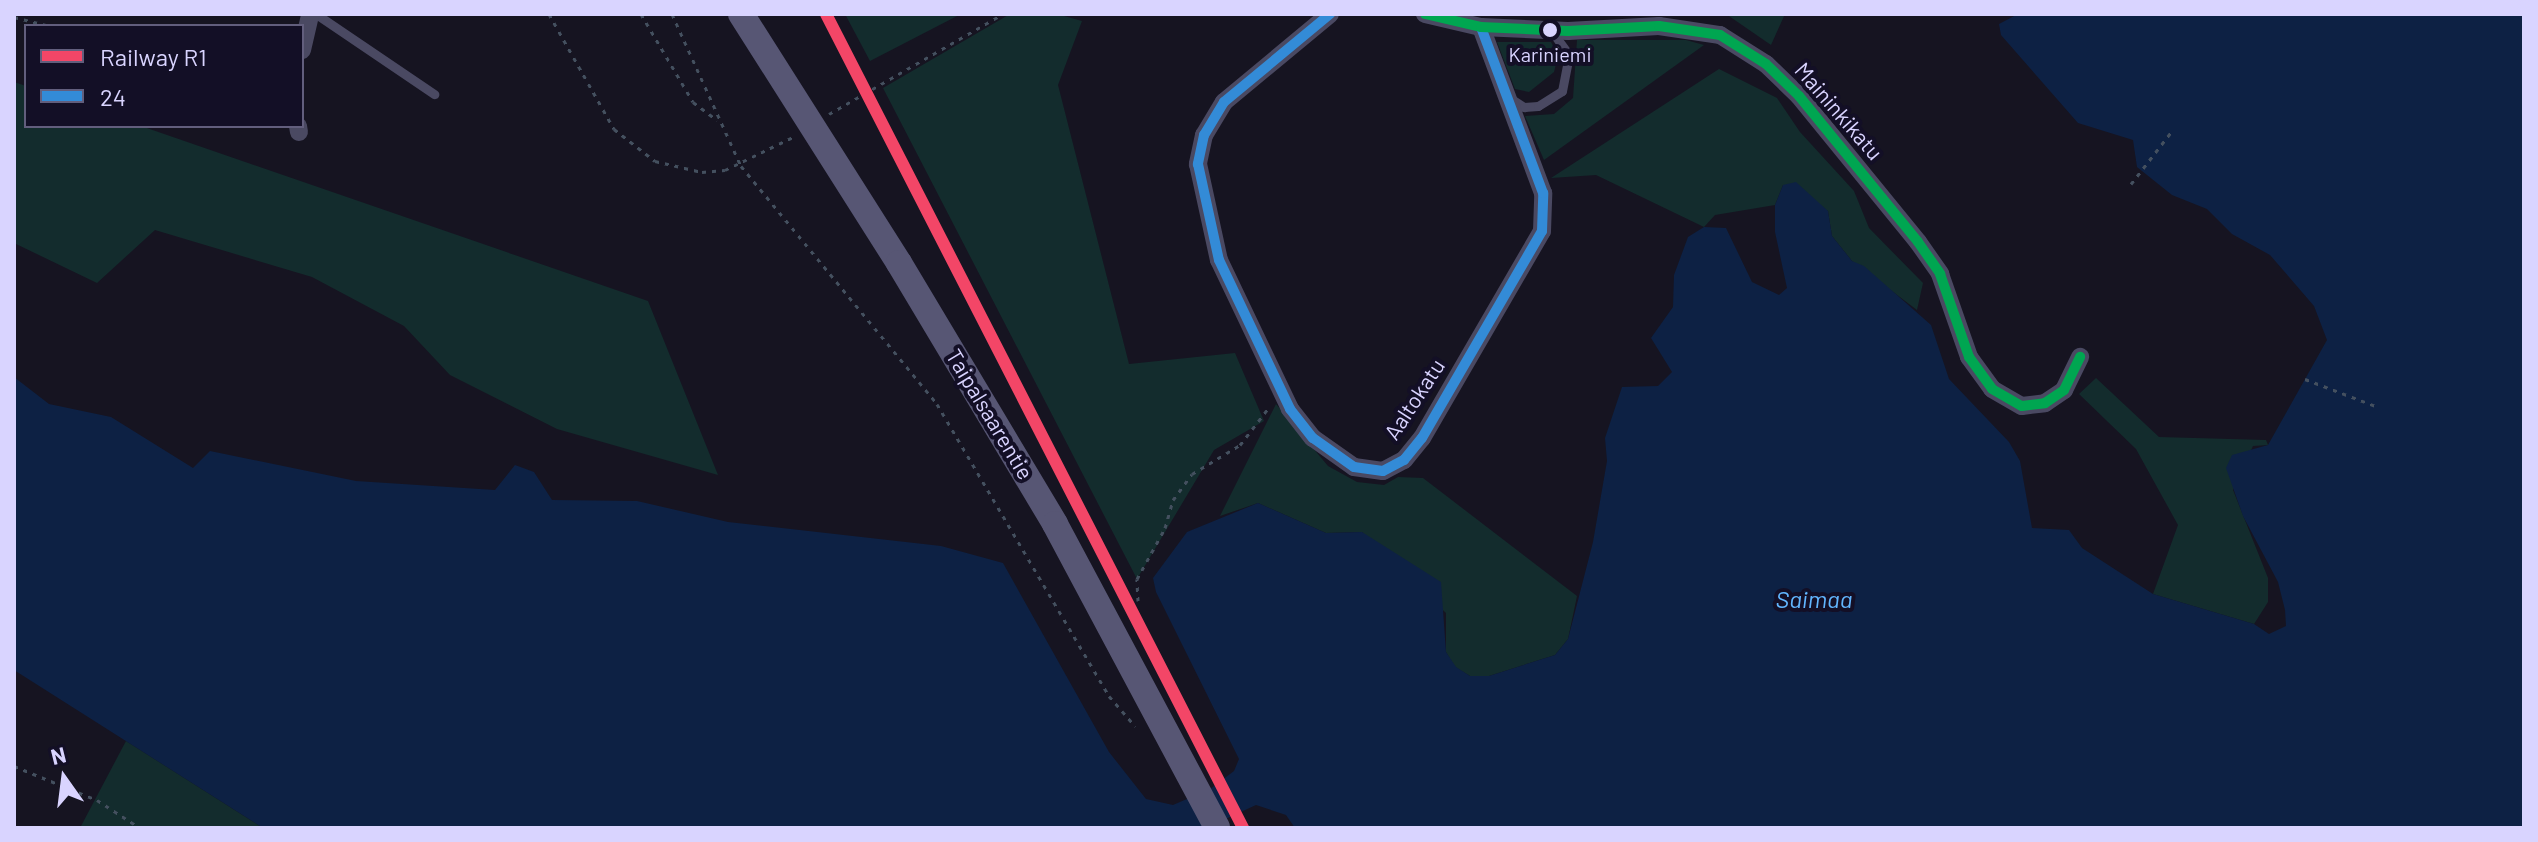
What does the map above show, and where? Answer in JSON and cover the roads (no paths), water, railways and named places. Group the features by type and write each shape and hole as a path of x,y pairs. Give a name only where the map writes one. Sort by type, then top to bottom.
{"main road":[{"name":"Taipalsaarentie","path":"741,14 982,400 1121,642 1217,828"}],"street":[{"path":"304,41 310,14"},
{"name":"Aaltokatu","path":"1330,14 1224,102 1204,135 1198,164 1219,260 1279,385 1313,438 1354,467 1383,471 1404,460 1422,438 1542,231 1543,193 1500,87 1481,27"},
{"name":"Maininkikatu","path":"1425,14 1481,27 1550,31 1692,28 1720,35 1745,49 1799,96 1918,242 1940,274 1969,357 1992,389 2022,406 2045,403 2064,390 2080,357"}],"lane":[{"path":"316,14 434,94"},
{"path":"1500,87 1524,107 1538,106 1562,91 1569,55 1564,42 1550,31"}],"water":[{"name":"Saimaa","path":"2018,14 2524,14 2524,828 1295,828 1286,815 1256,805 1206,828 263,828 14,670 14,377 49,404 111,417 193,468 210,451 356,481 495,490 515,465 534,472 552,500 637,501 728,522 941,546 1003,563 1109,752 1146,799 1173,805 1210,789 1234,771 1239,759 1156,592 1153,578 1187,532 1258,503 1326,533 1362,532 1441,582 1446,652 1456,667 1470,676 1489,676 1555,655 1568,639 1593,542 1607,461 1605,438 1622,387 1658,386 1672,372 1651,338 1673,307 1674,275 1688,237 1704,227 1726,228 1752,282 1779,295 1787,288 1775,232 1775,205 1783,185 1796,182 1828,211 1832,236 1852,261 1864,266 1931,325 1949,379 2009,442 2020,461 2032,528 2069,530 2082,548 2153,594 2254,624 2269,634 2286,626 2278,582 2243,516 2226,468 2232,455 2268,445 2327,340 2314,306 2270,255 2232,234 2207,209 2172,195 2137,167 2133,140 2078,123 2001,35 1999,24"}],"rail line":[{"name":"R1","path":"826,14 1243,828"}],"place":[{"name":"Kariniemi","path":"1550,30"}]}
